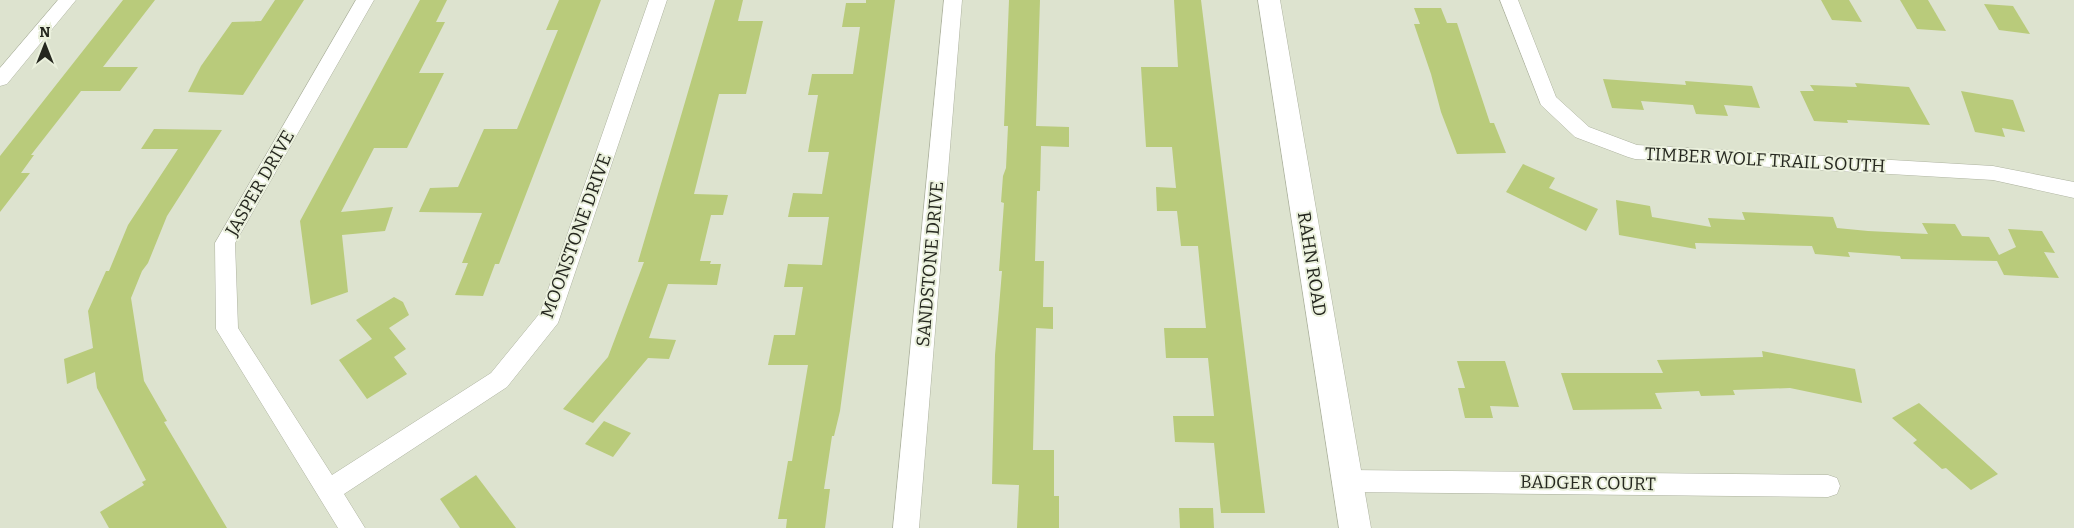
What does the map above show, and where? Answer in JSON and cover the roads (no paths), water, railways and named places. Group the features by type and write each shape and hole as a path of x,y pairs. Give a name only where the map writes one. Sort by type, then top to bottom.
{"street":[{"path":"0,80 67,0"},
{"name":"JASPER DRIVE","path":"352,528 227,329 226,243 365,0"},
{"name":"MOONSTONE DRIVE","path":"328,491 499,380 550,317 658,0"},
{"name":"SANDSTONE DRIVE","path":"906,528 953,0"},
{"name":"RAHN ROAD","path":"1269,0 1355,528"},
{"name":"TIMBER WOLF TRAIL SOUTH","path":"1509,0 1548,100 1582,132 1635,152 1993,173 2074,190"},
{"name":"BADGER COURT","path":"1347,481 1828,486"}]}
